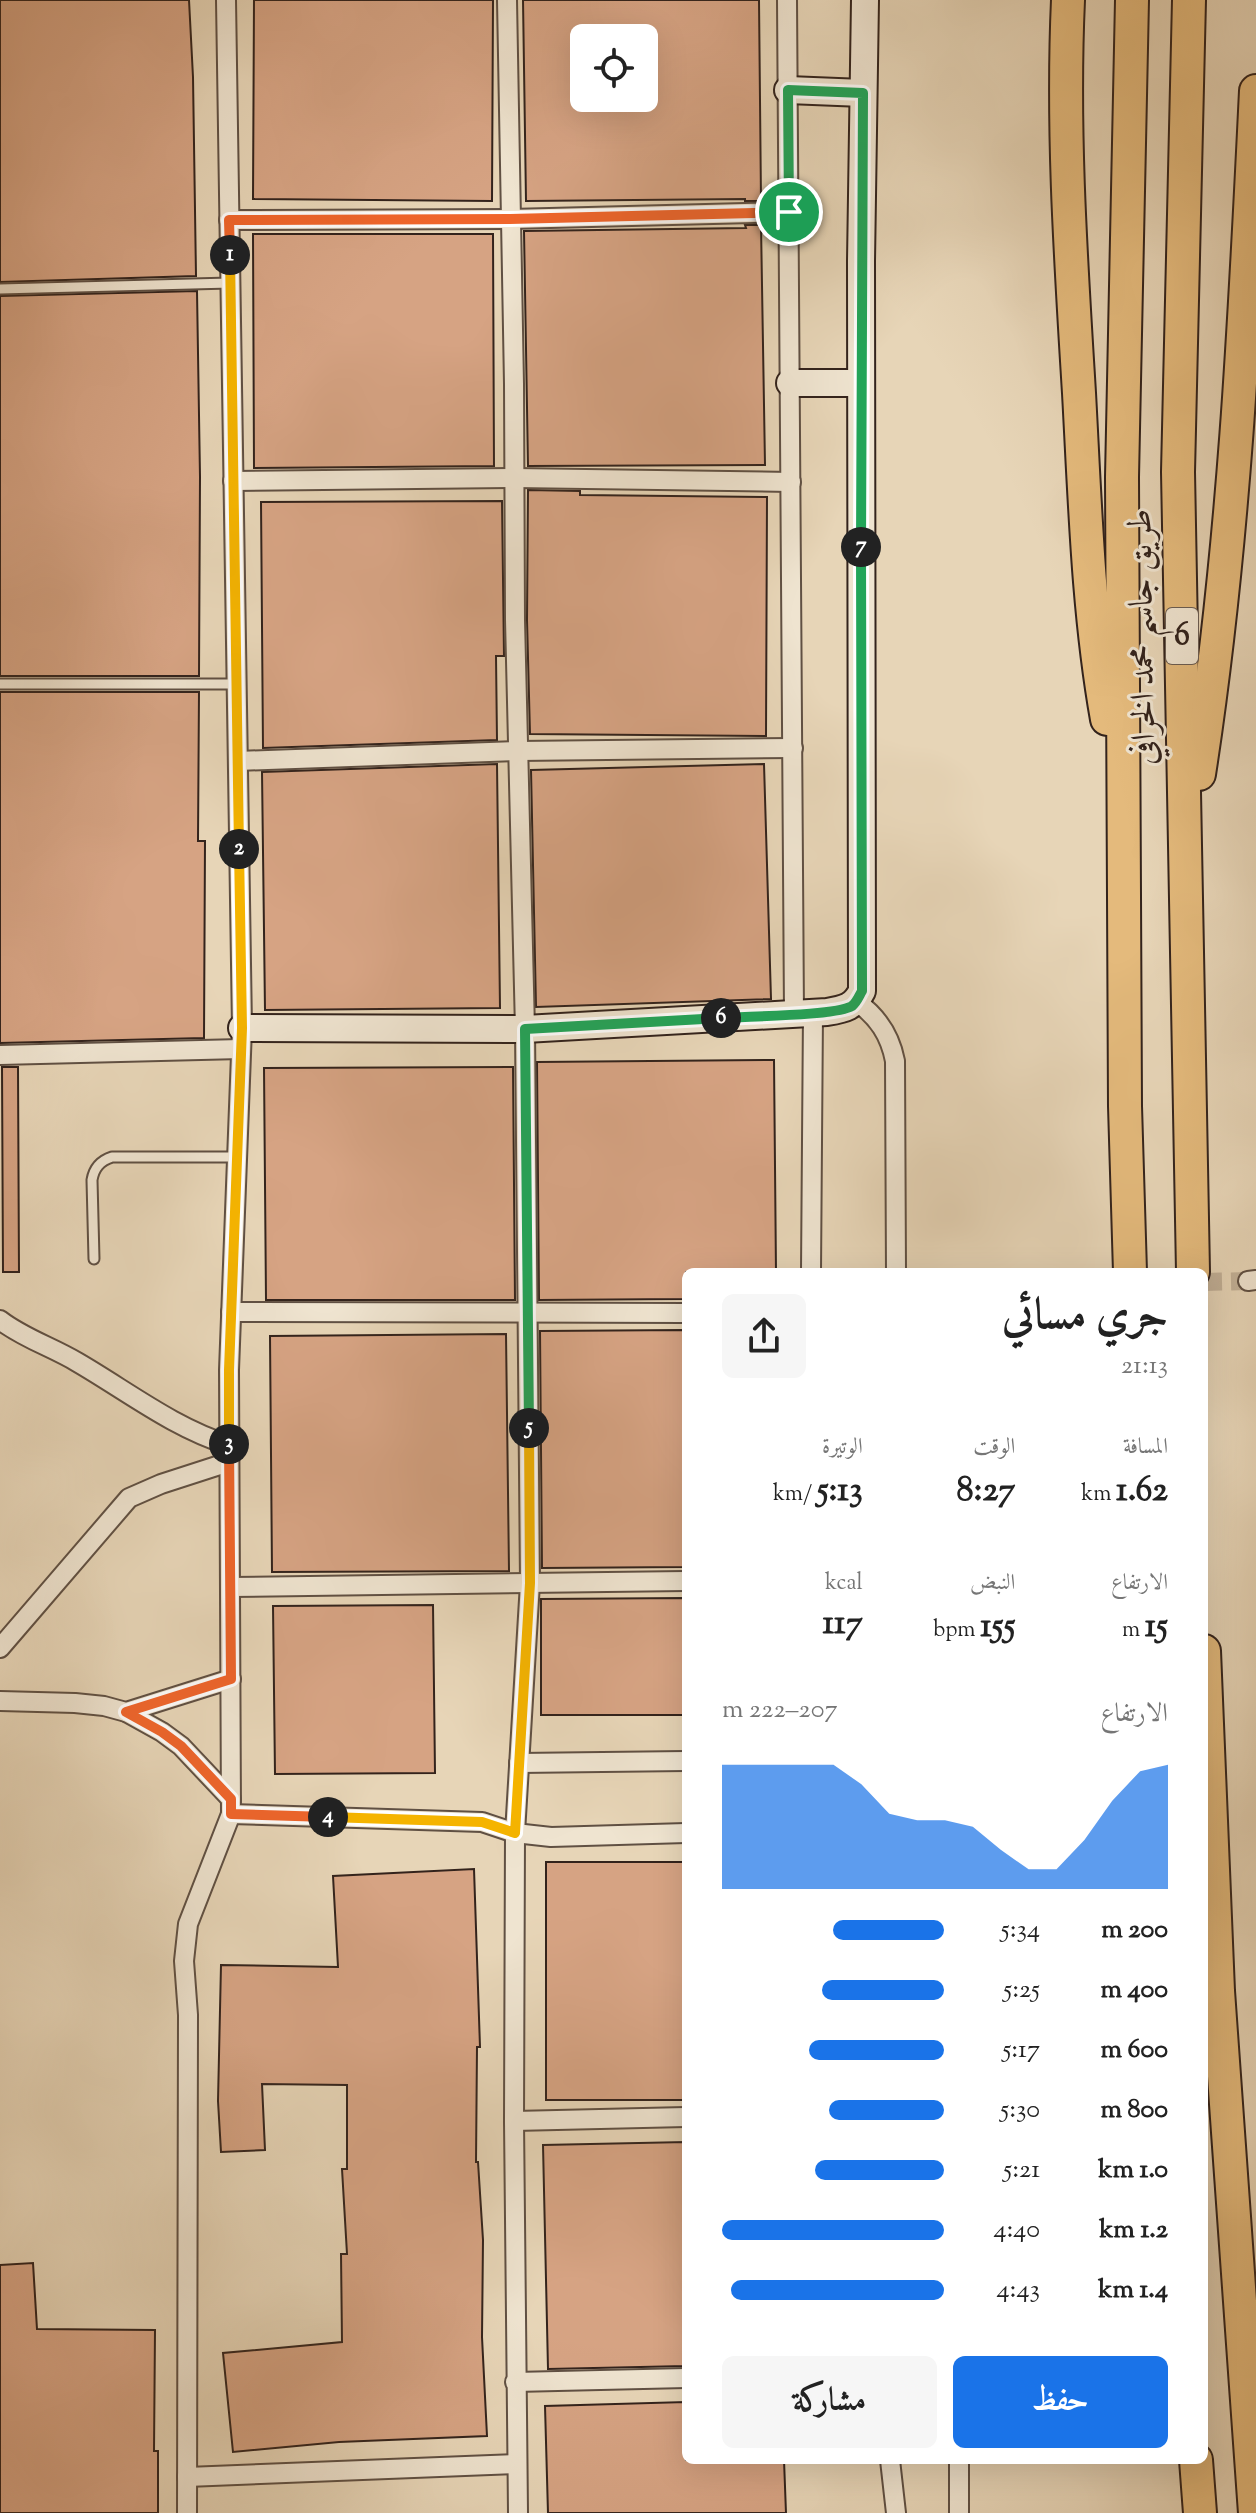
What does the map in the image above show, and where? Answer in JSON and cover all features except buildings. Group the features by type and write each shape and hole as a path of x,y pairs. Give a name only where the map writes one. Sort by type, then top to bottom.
{"highway":[{"path":"1068,0 1066,99 1069,222 1089,564 1098,661 1123,807"},
{"name":"طريق جاسم محمد الخرافي","path":"1130,1268 1125,1106 1122,477 1132,0"},
{"name":"طريق جاسم محمد الخرافي","path":"1189,0 1178,472 1193,1268"},
{"path":"1186,864 1218,637 1244,352 1256,91"},
{"path":"1208,1748 1218,1991 1255,2513"},
{"path":"1242,2339 1256,2390"},
{"path":"1196,2464 1200,2513"}],"street":[{"path":"187,2513 188,2015 184,1961 188,1924 231,1806 231,1312 242,1039 226,0"},
{"path":"507,0 515,620 525,1029 530,1583 515,1833 515,2382 518,2513"},
{"path":"787,0 793,748 811,1268"},
{"path":"0,1055 242,1039 525,1029 803,1013 849,1008 857,1002 862,991 861,383 865,0"},
{"path":"788,90 863,93"},
{"path":"229,220 510,219 789,212"},
{"path":"790,383 861,383"},
{"path":"233,481 515,478 791,482"},
{"path":"238,761 518,751 793,748"},
{"path":"857,1002 882,1027 895,1061 896,1268"},
{"path":"231,1312 682,1313"},
{"path":"0,1320 207,1438 229,1454"},
{"path":"0,1648 129,1498 229,1454"},
{"path":"230,1587 682,1581"},
{"path":"126,1712 231,1679"},
{"path":"0,1701 104,1706 126,1712 181,1746 231,1806 482,1822 515,1833 551,1837 682,1833"},
{"path":"519,1763 682,1761"},
{"path":"514,2121 682,2117"},
{"path":"515,2382 682,2378"},
{"path":"187,2477 517,2464"},
{"path":"890,2464 896,2513"},
{"path":"959,2464 959,2513"}],"lane":[{"path":"0,289 230,283"},
{"path":"0,684 236,684"},
{"path":"94,1259 92,1180 100,1163 112,1157 237,1157"}],"tunnel":[{"path":"1208,1282 1248,1281"}],"route":[{"path":"788,90 863,93 862,991 857,1002 849,1008 827,1012 525,1029 530,1583 515,1833 482,1822 231,1814 231,1799 198,1762 162,1732 126,1712 231,1679 229,1370 242,1028 229,220 510,219 789,212 788,90"}]}
